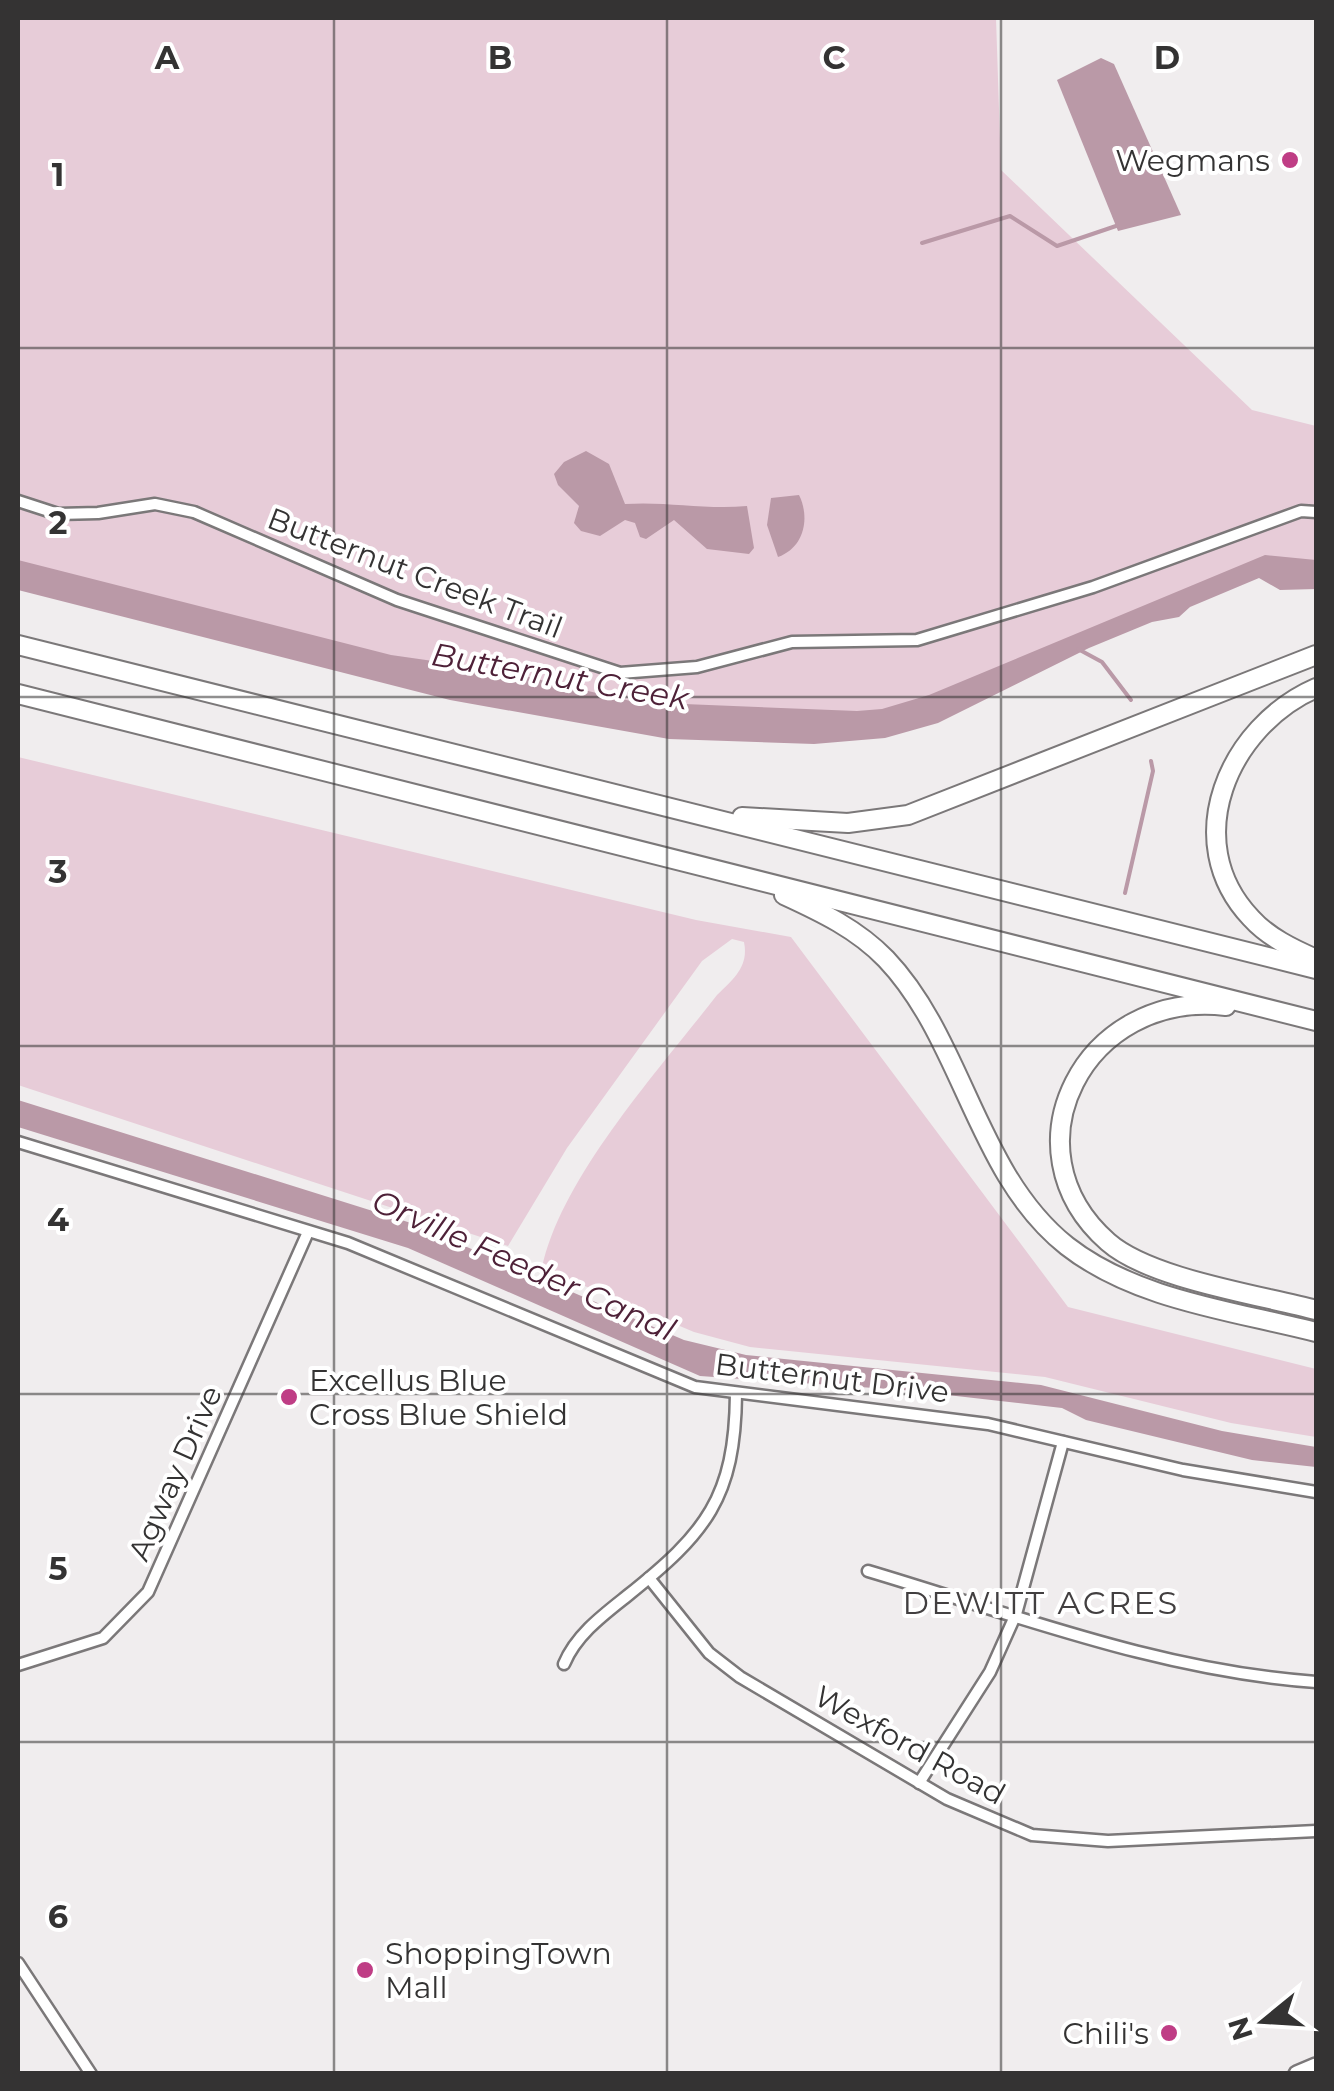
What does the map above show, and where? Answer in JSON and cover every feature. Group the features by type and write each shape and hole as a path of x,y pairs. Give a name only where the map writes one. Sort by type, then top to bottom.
{"highway":[{"path":"18,645 1316,969"},
{"path":"696,813 821,824 908,815 1316,655"},
{"path":"1316,688 1274,714 1238,753 1224,780 1216,831 1219,860 1242,908 1268,934 1316,959"},
{"path":"18,694 1316,1021"},
{"path":"747,878 836,920 887,961 910,991 1003,1168 1050,1231 1065,1244 1132,1283 1316,1332"},
{"path":"1291,1014 1177,1004 1126,1022 1090,1056 1068,1095 1063,1157 1068,1183 1090,1222 1130,1257 1316,1310"}],"main road":[{"path":"1297,2074 1316,2066"}],"street":[{"name":"Butternut Creek Trail","path":"18,500 58,514 98,514 155,504 194,512 396,600 620,674 697,667 792,642 916,640 1093,587 1301,511 1316,512"},
{"name":"Butternut Drive","path":"18,1142 412,1268 672,1380 736,1394 914,1412 1316,1492"},
{"name":"Agway Drive","path":"18,1665 103,1638 148,1592 308,1232"},
{"path":"564,1664 576,1643 604,1614 678,1553 715,1508 730,1468 736,1394"},
{"path":"919,1782 990,1672 1016,1614 1064,1442"},
{"path":"868,1572 1188,1666 1316,1682"},
{"name":"Wexford Road","path":"650,1578 710,1653 740,1677 987,1818 1054,1839 1126,1840 1316,1831"},
{"path":"18,1963 90,2074"}],"shaded area":[{"path":"18,18 996,18 1001,170 1252,410 1316,426 1316,570 1248,572 891,719 671,722 18,579"},
{"path":"1101,58 1114,64 1181,215 1118,231 1057,80"},
{"path":"586,451 609,464 625,504 747,506 754,548 749,554 707,549 674,520 646,539 640,537 635,523 625,520 600,536 581,531 574,523 579,506 558,485 554,474 564,462"},
{"path":"799,495 803,530 794,546 778,557 767,525 771,498"},
{"path":"1265,555 1316,560 1316,589 1280,590 1259,578 1190,607 1179,617 1152,622 1089,648 938,723 885,738 814,744 669,739 450,700 18,590 18,560 391,655 503,671 635,702 857,711 882,709 929,695"},
{"path":"18,757 696,920 791,937 1068,1307 1316,1369 1316,1437 1231,1423 1045,1377 750,1347 694,1332 542,1268 569,1197 591,1161 642,1090 739,972 744,942 732,939 702,961 567,1148 508,1246 18,1085"},
{"path":"18,1100 411,1223 684,1340 746,1355 1041,1385 1222,1431 1316,1447 1316,1467 1252,1460 1086,1420 1062,1408 903,1390 700,1376 408,1248 18,1127"}],"waterway":[{"path":"922,243 1010,216 1057,246 1116,226"},
{"path":"1078,649 1102,662 1131,700"},
{"path":"1125,893 1153,771 1151,761"}],"place":[{"name":"Wegmans","path":"1290,160"},
{"name":"Excellus Blue Cross Blue Shield","path":"289,1397"},
{"name":"ShoppingTown Mall","path":"365,1970"},
{"name":"Chili's","path":"1169,2033"}],"district":[{"name":"DEWITT ACRES","path":"1041,1602"}],"water label":[{"name":"Butternut Creek","path":"560,676"},
{"name":"Orville Feeder Canal","path":"524,1265"}]}
